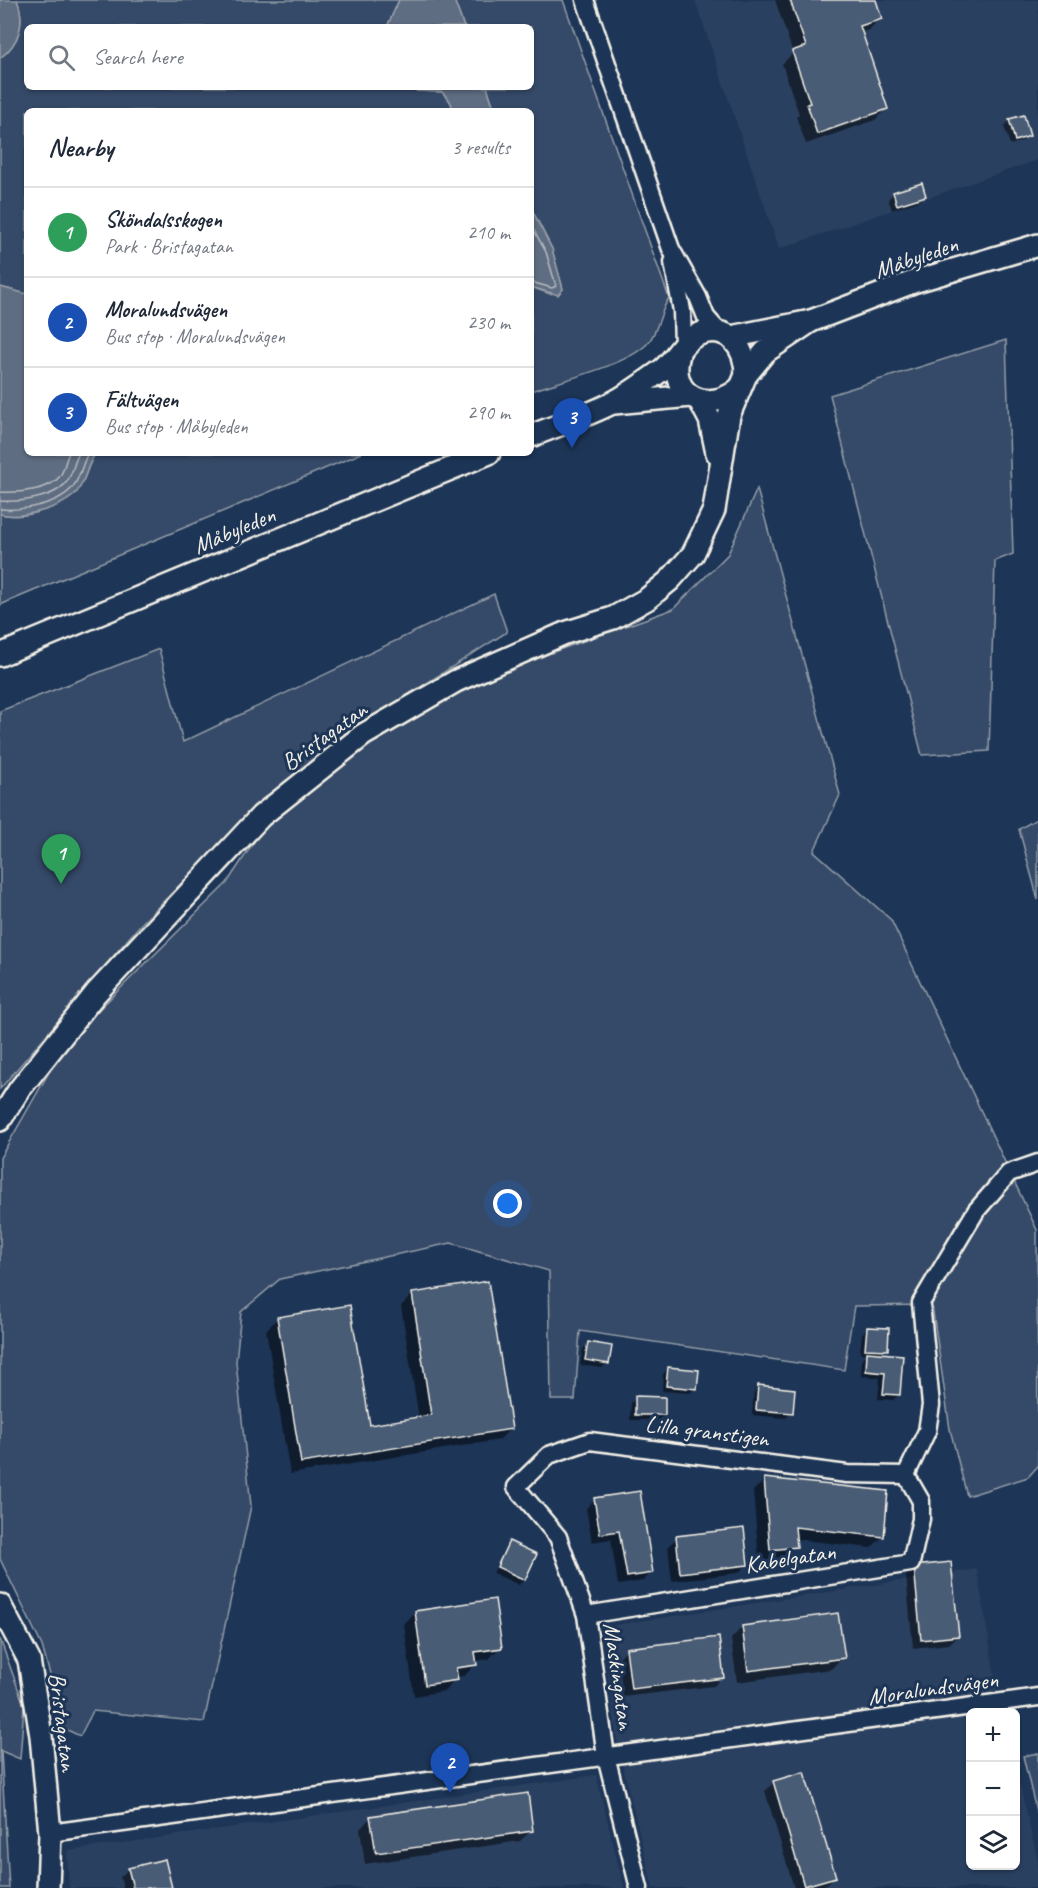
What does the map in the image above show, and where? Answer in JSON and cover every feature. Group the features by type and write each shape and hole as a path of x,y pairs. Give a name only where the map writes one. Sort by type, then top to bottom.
{"street":[{"path":"585,0 671,249 682,310 681,351 676,372 680,384 696,398"},
{"name":"Måbyleden","path":"534,435 613,403 661,371 696,335 725,335 811,321 914,282 1038,245"},
{"path":"671,249 698,297 706,317 740,346 746,359 743,382"},
{"name":"Måbyleden","path":"613,403 696,398 713,403 729,398 765,352 811,321"},
{"name":"Bristagatan","path":"0,1120 19,1090 96,993 261,816 363,735 456,681 565,633 613,618 647,599 670,580 693,554 714,510 729,414 743,382"},
{"name":"Bristagatan","path":"696,398 716,439 720,471"},
{"name":"Måbyleden","path":"0,655 482,456"},
{"path":"906,1475 927,1431 931,1405 921,1303 976,1211 1009,1173 1038,1163"},
{"name":"Lilla granstigen","path":"516,1487 549,1455 590,1441 847,1474 906,1475"},
{"name":"Kabelgatan","path":"586,1615 911,1563 921,1519 921,1502 906,1475"},
{"name":"Maskingatan","path":"516,1487 558,1537 586,1615 606,1756 639,1888"},
{"name":"Bristagatan","path":"0,1605 29,1660 41,1736 50,1833 48,1888"},
{"name":"Moralundsvägen","path":"50,1833 1038,1698"}],"shaded area":[{"path":"17,0 399,0 388,24 24,24 24,90 416,90 442,92 453,108 24,108 24,293 0,287 0,58 16,40 21,25"},
{"path":"454,0 563,0 669,298 651,339 637,352 609,365 534,390 534,288 550,294 563,289 552,249 534,214 534,108 494,108 488,90 534,90 534,24 463,24"},
{"path":"695,0 1038,0 1038,160 779,249"},
{"path":"1006,340 1013,554 995,561 989,751 922,755 830,395"},
{"path":"94,456 355,456 0,605 0,514 11,516 35,513 58,503 77,488 84,479"},
{"path":"757,489 840,795 814,851 891,920 1037,1230 1038,1466 1028,1477 967,1496 950,1429 932,1305 854,1306 844,1370 580,1331 575,1400 551,1400 549,1271 451,1243 280,1279 241,1312 236,1362 251,1506 204,1722 93,1711 80,1736 65,1729 42,1646 0,1559 0,1158 67,1041 227,883 271,816 394,720 542,656 673,609 728,554"},
{"path":"494,594 507,632 381,712 260,804 140,925 0,1089 0,711 159,649 183,742"},
{"path":"1038,818 1038,900 1019,829"},
{"path":"977,1569 1000,1708 966,1708 966,1870 1020,1870 1020,1786 1038,1861 1038,1888 653,1888 618,1747 602,1627"},
{"path":"0,1639 24,1705 20,1759 1,1751 9,1888 0,1888"},
{"path":"1038,1753 1038,1819 1023,1756"},
{"path":"596,1775 624,1888 69,1888 67,1851"}],"water":[{"path":"0,0 17,0 21,24 12,46 0,58"},
{"path":"399,0 454,0 463,24 388,24"},
{"path":"416,90 488,90 494,108 453,108 442,92"},
{"path":"534,214 552,249 563,289 558,295 534,288"},
{"path":"0,287 24,293 24,456 94,456 80,488 62,503 30,514 0,514"}],"building":[{"path":"790,0 876,0 882,19 860,26 888,109 817,134 807,104 810,103 792,51 806,46"},
{"path":"1024,115 1030,136 1015,141 1009,119"},
{"path":"922,183 926,196 897,205 893,192"},
{"path":"488,1281 512,1429 301,1463 277,1317 350,1305 370,1425 431,1415 412,1293"},
{"path":"867,1327 889,1328 888,1350 865,1349"},
{"path":"588,1342 612,1346 609,1364 585,1360"},
{"path":"867,1352 903,1355 900,1395 883,1394 885,1373 866,1371"},
{"path":"668,1367 699,1370 697,1389 666,1386"},
{"path":"758,1385 795,1389 793,1413 756,1410"},
{"path":"635,1396 665,1397 665,1415 635,1415"},
{"path":"764,1478 888,1491 884,1537 795,1527 797,1547 770,1550"},
{"path":"640,1491 653,1573 627,1577 619,1531 600,1534 594,1498"},
{"path":"744,1528 748,1565 680,1573 676,1536"},
{"path":"509,1541 537,1554 525,1580 497,1567"},
{"path":"951,1562 959,1636 921,1640 914,1566"},
{"path":"495,1599 502,1648 475,1652 477,1665 456,1668 458,1680 425,1685 415,1611"},
{"path":"838,1613 845,1658 748,1671 742,1626"},
{"path":"719,1637 724,1678 631,1689 626,1648"},
{"path":"804,1772 836,1877 804,1886 773,1781"},
{"path":"528,1793 533,1831 376,1853 370,1816"},
{"path":"165,1859 172,1888 133,1888 128,1868"}],"place":[{"name":"Fältvägen","path":"572,448"},
{"name":"Sköndalsskogen","path":"61,884"},
{"name":"Moralundsvägen","path":"450,1793"}]}
